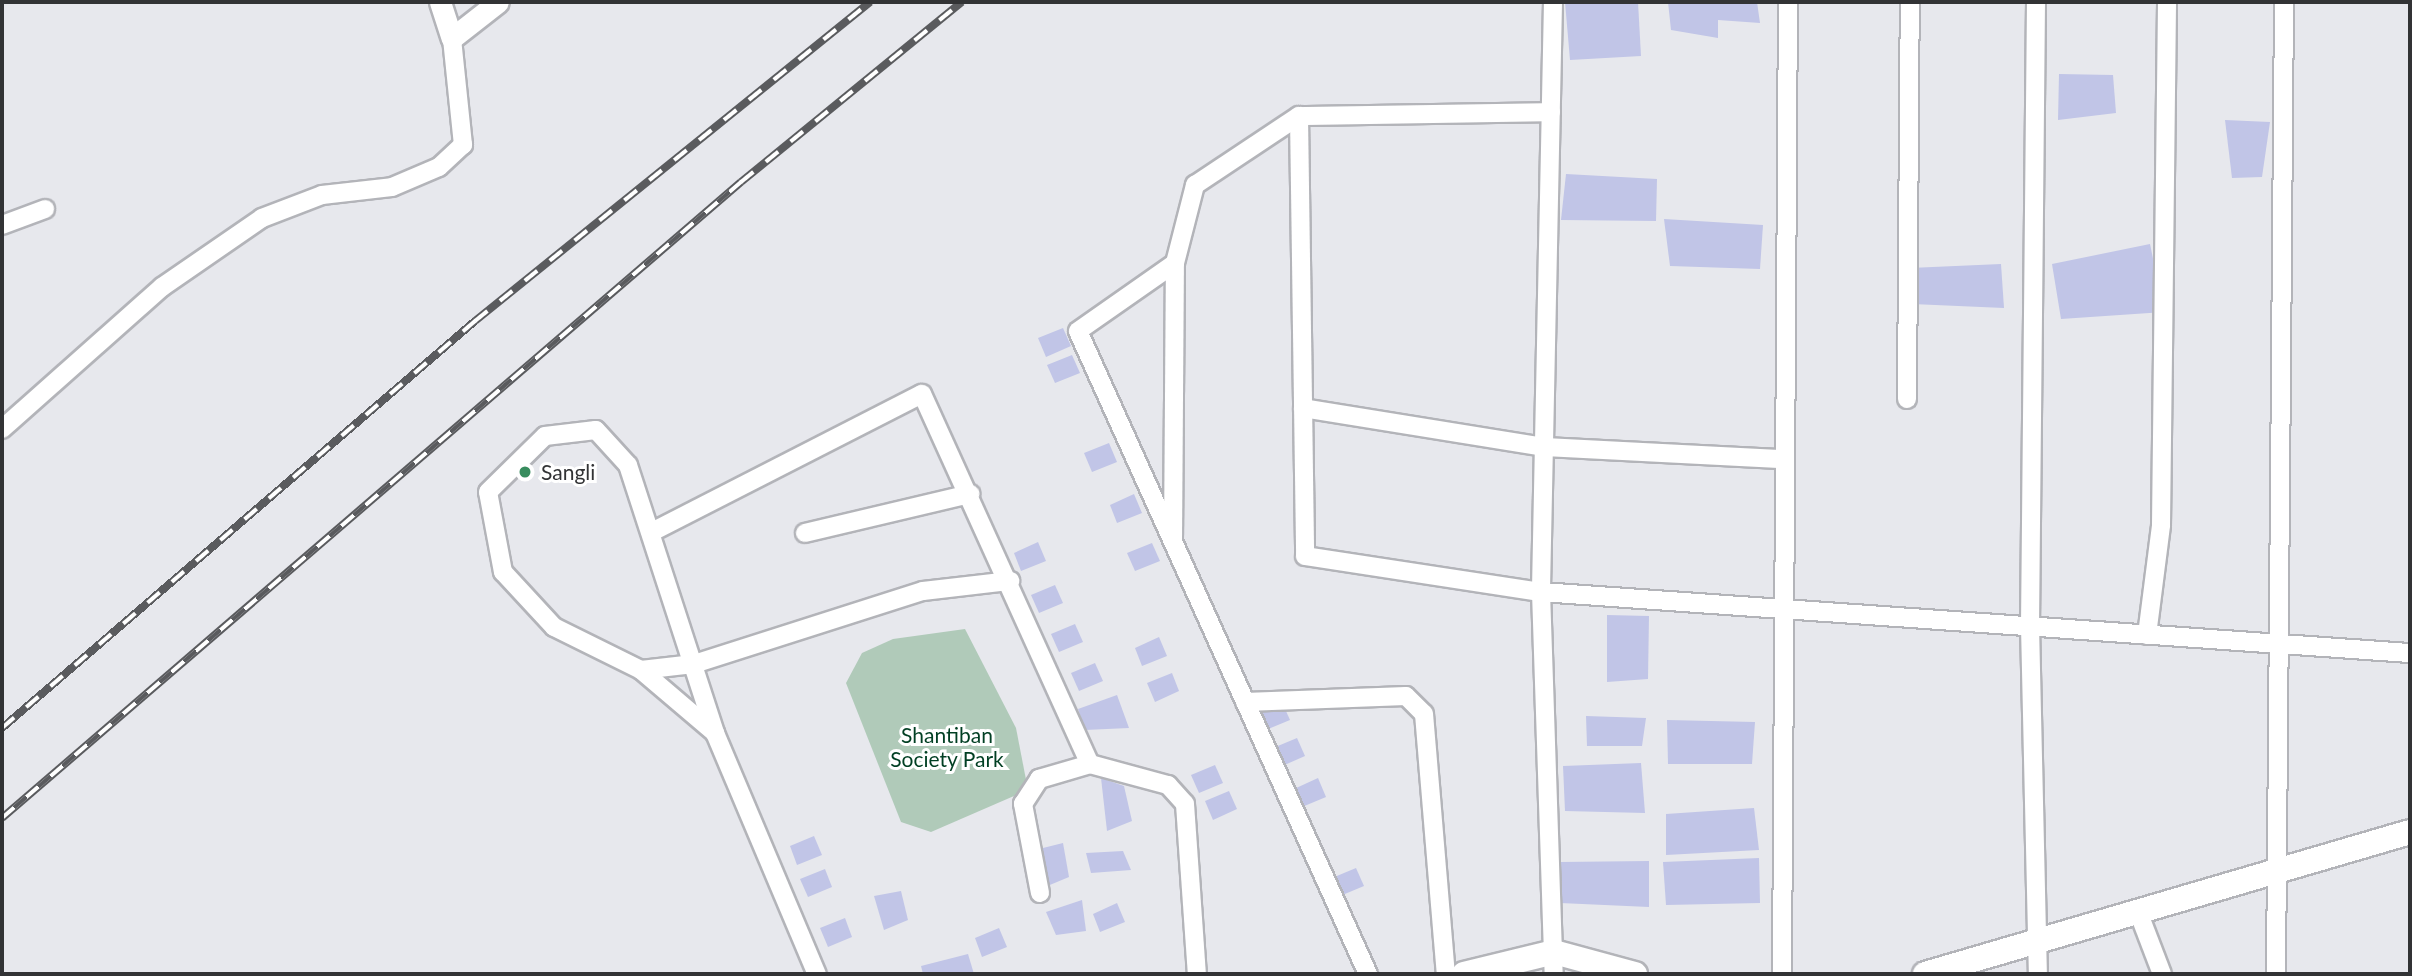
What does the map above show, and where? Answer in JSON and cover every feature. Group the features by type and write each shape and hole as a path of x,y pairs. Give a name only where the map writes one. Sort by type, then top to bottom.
{"main road":[{"path":"1925,974 2277,875 2410,832"},
{"path":"1464,974 1554,963 1635,974"}],"street":[{"path":"2,429 162,287 262,218 322,195 393,187 439,167 463,145 452,38 440,2"},
{"path":"452,38 498,2"},
{"path":"1553,2 1541,592 1554,963"},
{"path":"1783,974 1788,2"},
{"path":"1908,399 1910,2"},
{"path":"2036,2 2030,626 2038,974"},
{"path":"2147,635 2161,525 2167,2"},
{"path":"2276,974 2284,2"},
{"path":"1173,545 1175,263 1195,185 1299,116 1551,112"},
{"path":"1299,116 1305,556 1541,592 1785,606 2410,653"},
{"path":"2,225 45,209"},
{"path":"1175,263 1078,331 1368,974"},
{"path":"653,532 922,394 1010,582 1090,764"},
{"path":"1303,408 1544,447 1785,459"},
{"path":"715,733 641,670 554,627 503,572 488,492 545,436 596,430 628,465 653,532 715,733 817,974"},
{"path":"805,533 970,494"},
{"path":"641,670 694,664 923,591 1010,582"},
{"path":"1245,702 1406,696 1424,714 1446,974"},
{"path":"1040,893 1023,804 1039,779 1090,764 1168,785 1185,804 1197,974"},
{"path":"2138,914 2162,974"}],"green space":[{"name":"Shantiban Society Park","path":"965,629 1016,728 1028,790 931,832 901,822 846,683 862,653 893,639"}],"building":[{"path":"1565,2 1638,2 1641,56 1570,60"},
{"path":"1668,2 1757,2 1760,23 1718,20 1718,38 1671,30"},
{"path":"2059,74 2113,75 2116,113 2058,120"},
{"path":"2225,120 2270,122 2262,177 2232,178"},
{"path":"1566,174 1657,179 1656,221 1561,220"},
{"path":"1664,219 1763,225 1760,269 1670,266"},
{"path":"2150,244 2164,312 2061,319 2052,264"},
{"path":"2001,264 2004,308 1912,304 1910,268"},
{"path":"1063,328 1071,346 1046,357 1038,338"},
{"path":"1072,355 1080,373 1055,383 1047,365"},
{"path":"1109,443 1117,462 1092,472 1084,453"},
{"path":"1134,494 1142,513 1117,523 1110,505"},
{"path":"1038,542 1046,561 1021,571 1014,553"},
{"path":"1152,543 1160,561 1135,571 1127,553"},
{"path":"1055,585 1063,603 1039,613 1031,595"},
{"path":"1607,615 1649,616 1648,679 1607,682"},
{"path":"1075,624 1083,642 1059,652 1051,634"},
{"path":"1159,637 1167,656 1142,666 1135,648"},
{"path":"1095,663 1103,681 1079,691 1071,673"},
{"path":"1172,673 1179,691 1155,702 1147,683"},
{"path":"1117,695 1129,728 1085,730 1078,709"},
{"path":"1282,702 1290,720 1266,730 1258,712"},
{"path":"1586,716 1646,718 1642,746 1587,746"},
{"path":"1667,720 1755,722 1752,764 1668,764"},
{"path":"1297,738 1305,756 1280,767 1273,748"},
{"path":"1641,763 1645,813 1565,811 1563,766"},
{"path":"1215,765 1223,783 1199,793 1191,775"},
{"path":"1101,778 1124,786 1132,821 1107,831"},
{"path":"1318,778 1326,797 1302,807 1294,789"},
{"path":"1229,791 1237,809 1213,820 1205,801"},
{"path":"1754,808 1759,850 1666,855 1666,814"},
{"path":"814,836 822,855 797,865 790,846"},
{"path":"1063,843 1069,877 1045,887 1031,851"},
{"path":"1123,851 1131,870 1091,873 1086,853"},
{"path":"1759,858 1760,903 1666,905 1663,862"},
{"path":"1649,861 1649,907 1560,903 1560,862"},
{"path":"1356,868 1364,886 1340,896 1332,878"},
{"path":"825,869 832,887 808,897 800,879"},
{"path":"901,891 908,920 884,930 874,896"},
{"path":"1082,900 1086,931 1056,935 1046,912"},
{"path":"1117,903 1125,922 1100,932 1093,914"},
{"path":"845,918 852,937 828,947 820,928"},
{"path":"999,928 1007,947 982,957 975,938"},
{"path":"968,954 974,974 923,974 921,966"}],"railway":[{"path":"2,728 475,321 870,2"},
{"path":"2,818 741,182 962,2"}],"place":[{"name":"Sangli","path":"525,472"}]}
